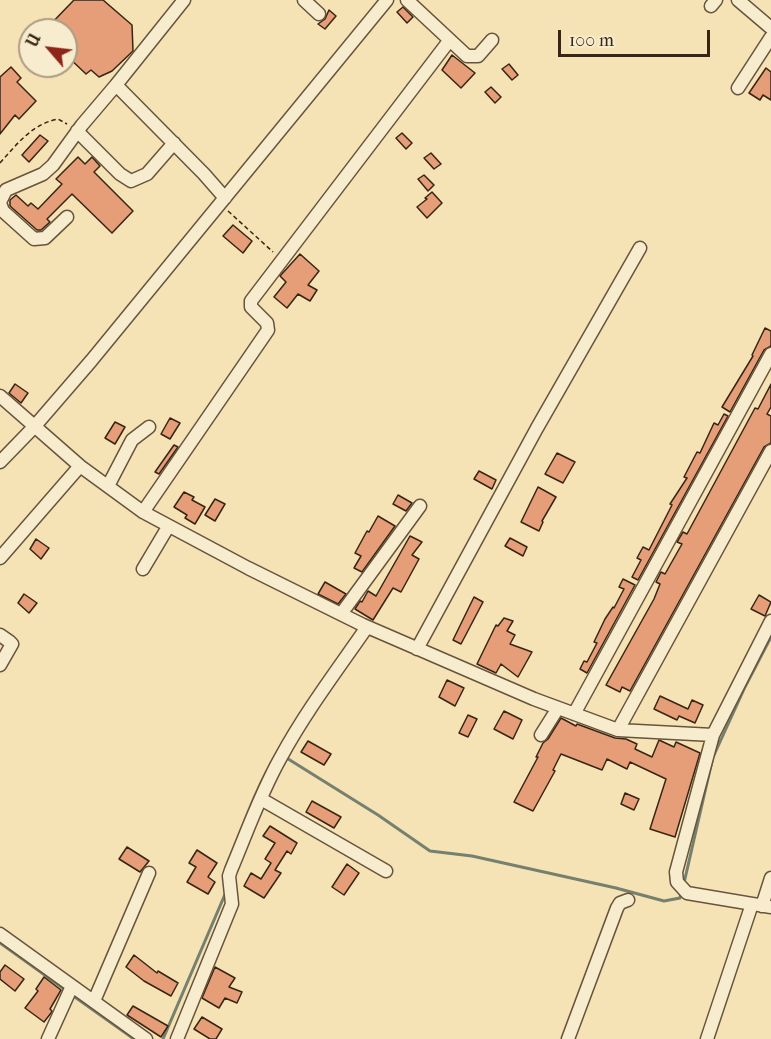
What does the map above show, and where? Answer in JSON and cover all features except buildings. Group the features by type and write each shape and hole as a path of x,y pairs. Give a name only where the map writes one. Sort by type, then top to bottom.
{"street":[{"path":"66,217 45,238 34,239 3,211 0,203 6,190 43,174 53,165 77,131 184,0"},
{"path":"304,0 319,14"},
{"path":"0,462 34,427 91,361 387,0"},
{"path":"407,0 467,56 475,57 482,53 492,40"},
{"path":"738,0 771,28"},
{"path":"738,88 771,37"},
{"path":"143,513 269,328 250,303 449,41"},
{"path":"116,85 174,143 223,201"},
{"path":"77,131 120,174 131,181 147,174 174,143"},
{"path":"417,649 542,418 640,248"},
{"path":"574,714 771,354"},
{"path":"0,396 80,465 143,513 367,627 558,708 618,730 713,735"},
{"path":"108,486 132,440 149,427"},
{"path":"618,730 771,451"},
{"path":"0,558 80,465"},
{"path":"341,614 420,506"},
{"path":"143,569 168,527"},
{"path":"762,906 694,895 683,890 677,882 676,872 713,735 771,621"},
{"path":"179,1038 232,904 229,876 261,799 280,758 367,627"},
{"path":"0,635 12,644 0,665"},
{"path":"541,735 558,708"},
{"path":"261,799 387,871"},
{"path":"94,1001 149,873"},
{"path":"707,1039 762,906 771,878"},
{"path":"568,1039 617,908 620,903 628,900"},
{"path":"0,934 146,1039"},
{"path":"48,1039 72,986"}],"path":[{"path":"0,163 22,137 45,121 61,119 77,131"},
{"path":"223,201 272,251 284,259"}],"waterway":[{"path":"714,755 771,637"},
{"path":"285,757 378,815 430,851 472,856 664,901 680,898 681,892"},
{"path":"684,883 712,761"},
{"path":"163,1039 226,892"},
{"path":"0,943 67,991"},
{"path":"72,995 134,1039"}]}
